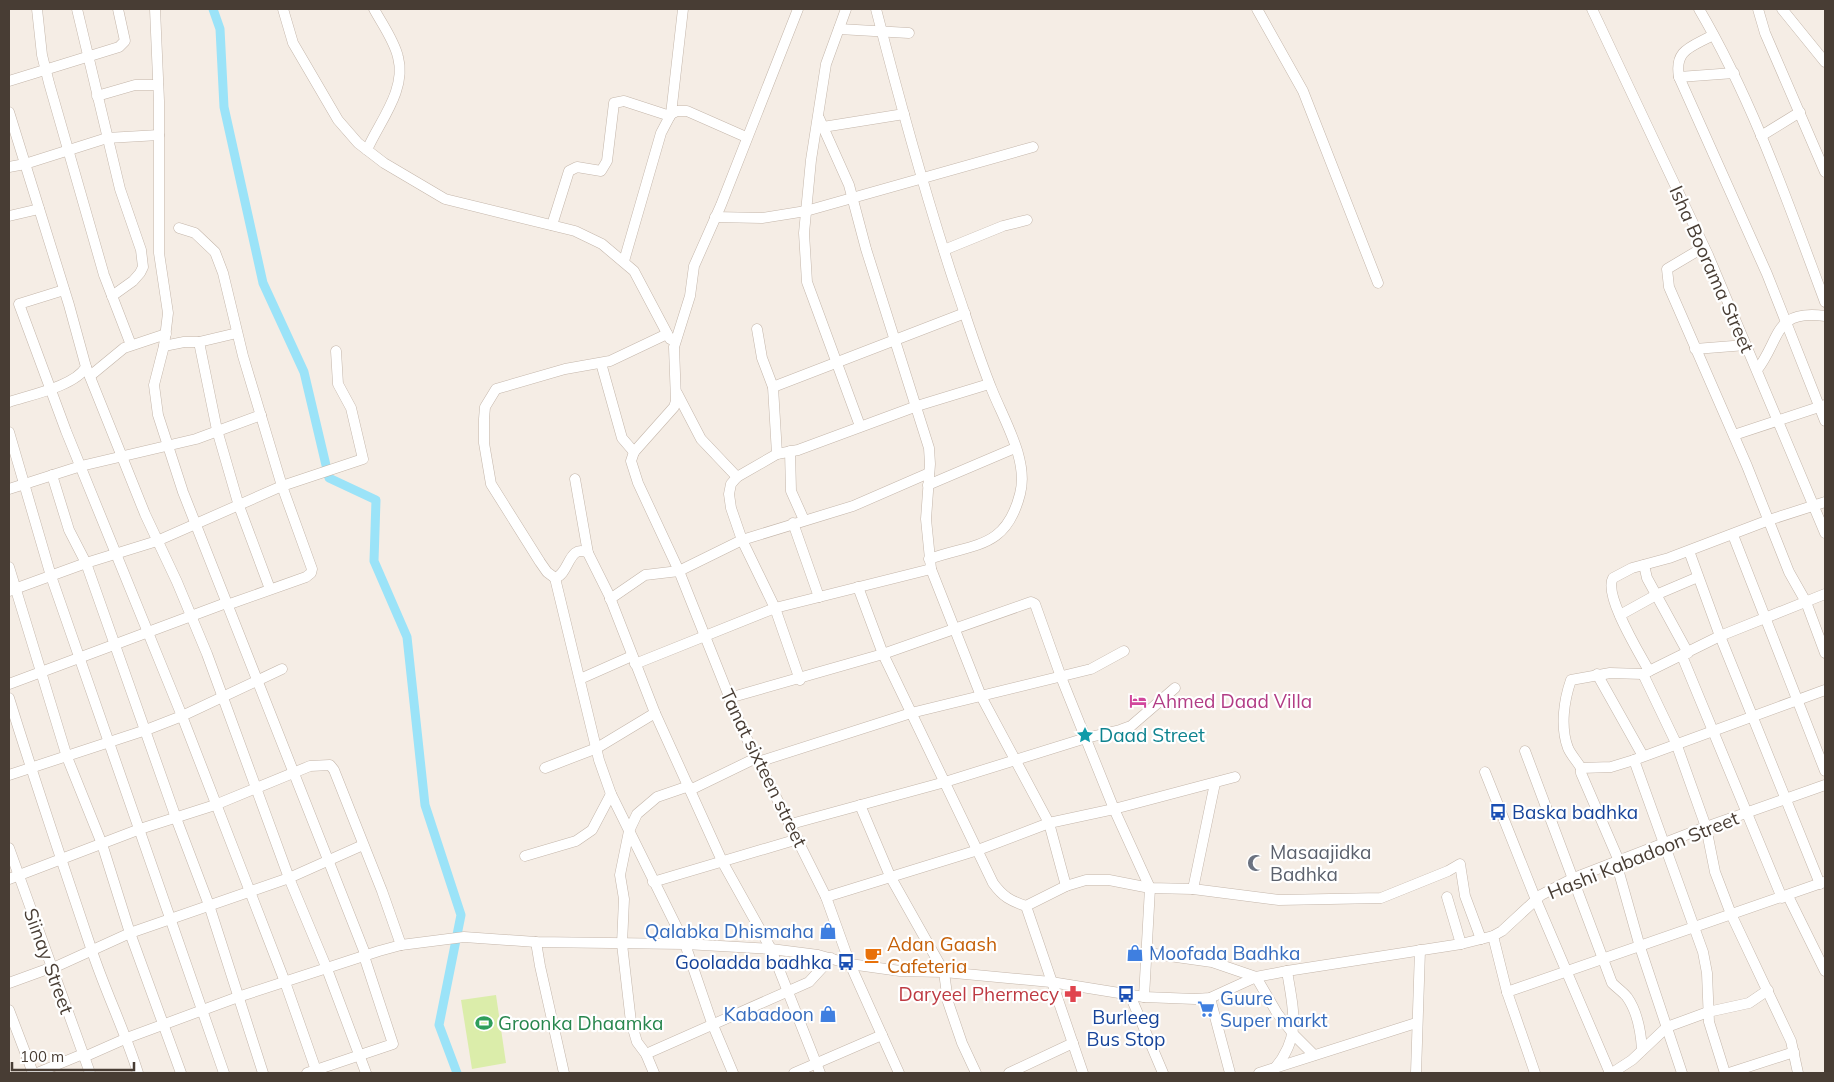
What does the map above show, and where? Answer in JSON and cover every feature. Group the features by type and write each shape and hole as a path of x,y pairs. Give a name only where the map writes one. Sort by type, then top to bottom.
{"street":[{"path":"37,9 46,70 68,150 112,296 131,345"},
{"path":"77,9 123,200 141,250 143,267 133,281 112,296"},
{"path":"9,81 124,44 118,9"},
{"path":"64,290 19,304 285,982 313,1072 392,1044 365,956 327,862 295,772 226,604 158,415 154,385 164,346 168,313 159,253 159,135 155,9"},
{"path":"283,9 293,43 338,120 367,150 384,163 445,199 552,225 576,232 602,244 634,271 674,347"},
{"path":"367,150 391,104 399,82 399,58 374,9"},
{"path":"624,261 661,133 671,115 683,9"},
{"path":"602,363 622,438 634,452 674,406 676,391 674,347 690,296 694,266 798,9"},
{"path":"846,9 826,64 821,122 804,234 807,282 835,363 860,426"},
{"path":"580,679 704,636 775,608 858,587 930,564 987,542 1002,532 1020,495 1023,479 1015,448 989,384 944,250 904,114 876,9"},
{"path":"1257,9 1303,91 1378,283"},
{"name":"Isha Boorama Street","path":"1592,9 1704,247 1825,533"},
{"path":"1699,9 1734,73 1761,136 1825,302"},
{"path":"1758,9 1765,34 1825,172"},
{"path":"1782,9 1825,62"},
{"path":"839,30 909,33"},
{"path":"1713,35 1680,54 1677,63 1679,77 1786,320 1822,405 1825,421"},
{"path":"1679,77 1734,73"},
{"path":"97,96 135,85 158,86"},
{"path":"552,225 569,171 577,167 601,171 607,161 614,104 624,100 671,115"},
{"path":"671,115 677,111 687,111 746,137"},
{"path":"9,112 88,371 157,541 191,616 289,878 327,969 358,1056 366,1073"},
{"path":"1761,136 1800,112"},
{"path":"821,122 904,114"},
{"path":"821,122 853,198 894,340 917,406 929,448 930,473 926,519 930,564 957,630 980,696 1049,823 1066,886"},
{"path":"9,167 25,164 108,138 159,135"},
{"path":"715,217 762,218 806,211 923,180 1032,147"},
{"path":"9,216 39,209"},
{"path":"944,250 1003,226 1027,220"},
{"path":"9,684 191,616 306,577 312,573 311,564 282,486 215,252 195,233 179,228"},
{"path":"1704,247 1667,269 1666,276 1695,349 1734,435 1788,572 1806,602 1825,653"},
{"path":"773,387 965,313"},
{"path":"1757,370 1767,357 1777,331 1786,320 1807,315 1825,316"},
{"path":"757,329 762,358 773,387 777,454"},
{"path":"164,346 184,342 199,342 237,333"},
{"path":"9,402 77,378 131,345 166,334"},
{"path":"667,334 602,363 565,369 496,389 485,407 484,443 491,484 540,562 547,572 555,578 597,748 611,794 685,944 712,1023 733,1073"},
{"path":"199,342 217,430 238,506 270,589"},
{"path":"1695,349 1746,345"},
{"path":"12,590 86,563 157,541 282,486 337,470 363,459 351,408 338,384 336,351"},
{"path":"800,680 775,608 742,540 731,508 729,494 731,484 736,477 777,454 917,406 989,384"},
{"path":"676,391 701,439 736,477"},
{"path":"1734,435 1822,405"},
{"path":"9,489 81,466 196,439 261,415"},
{"path":"9,432 51,576 224,1073"},
{"path":"928,486 1015,448"},
{"path":"790,451 791,491 804,520"},
{"name":"Tanat sixteen street","path":"634,452 631,460 638,483 679,571 729,698 757,760 791,824 826,897 850,964 899,1073"},
{"path":"610,599 645,575 679,571 742,540 792,523 853,506 930,473"},
{"path":"52,474 69,530 86,563 176,818 209,905 263,1073"},
{"path":"575,479 588,553 610,599 655,713 723,863 770,948 818,1069"},
{"path":"1798,1073 1794,1052 1768,990 1731,914 1716,872 1706,828 1676,744 1620,615 1610,585 1611,581 1622,572 1689,551 1769,520 1825,502"},
{"path":"792,523 819,597"},
{"path":"1733,535 1825,772"},
{"path":"555,578 564,572 572,554 580,551 588,553"},
{"path":"1507,992 1823,883 1720,636 1689,551"},
{"path":"1644,565 1647,578 1658,594 1685,655 1746,813 1785,897 1825,971"},
{"path":"9,567 12,590 43,672 67,757 102,844 130,932 165,1024 181,1073"},
{"path":"1620,615 1658,594 1698,577"},
{"path":"858,587 883,654 993,883 1001,894 1010,901 1026,906 1066,886 1086,880 1109,880 1150,888 1193,889 1279,900 1381,898 1448,871 1460,864 1465,896 1481,939"},
{"path":"1682,1073 1640,947 1618,862 1581,768 1568,749 1565,698 1571,680 1597,674 1646,673 1720,636 1825,594"},
{"path":"729,698 800,680 957,630 1031,602 1035,604 1061,677 1114,809 1150,888 1148,953 1144,997"},
{"path":"654,1073 646,1054 638,1042 631,1022 622,944 624,899 620,876 628,831 637,814 648,803 663,794 689,788 757,760 911,713 1091,669 1124,651"},
{"path":"9,775 146,730 182,716 282,669"},
{"path":"1597,674 1638,758 1692,927 1703,952 1707,973 1708,1012 1712,1037 1724,1073"},
{"path":"791,824 945,782 1131,726 1175,688"},
{"path":"1581,768 1611,767 1825,690"},
{"path":"9,698 30,768 63,859 92,950 127,1038 138,1073"},
{"path":"545,768 597,748 655,713"},
{"path":"1525,751 1612,983 1627,997 1632,1008 1641,1034 1642,1050"},
{"path":"13,877 140,829 256,789 310,766 330,765 334,770 382,891 401,945"},
{"path":"1485,772 1566,972 1611,1073 1642,1050 1667,1027 1708,1012 1749,1003 1768,990"},
{"path":"826,897 978,850 1049,823 1114,809 1236,777"},
{"path":"1193,889 1215,783"},
{"name":"Hashi Kabadoon Street","path":"35,1073 238,998 365,956 401,945 464,937 536,942 685,944 770,948 831,958 850,964 900,971 944,972 1051,982 1144,997 1210,998 1256,977 1461,944 1493,936 1514,922 1541,895 1574,878 1664,843 1825,785"},
{"path":"526,856 576,841 592,830 611,794"},
{"path":"860,806 890,876 944,972 948,1002 962,1043 976,1073"},
{"path":"653,882 723,863 798,839"},
{"path":"9,983 53,968 130,932 289,878 363,845"},
{"name":"Siinay Street","path":"9,848 13,877 53,968 90,1073"},
{"path":"1447,897 1461,944"},
{"path":"1026,906 1083,1073"},
{"path":"1493,936 1507,992 1535,1073"},
{"path":"536,942 564,1073"},
{"path":"1416,1073 1416,1024 1420,950"},
{"path":"1148,953 1212,962 1256,977 1277,1013 1294,1035 1314,1055"},
{"path":"646,1054 712,1023 809,982 831,958"},
{"path":"1275,1068 1289,1049 1294,1035 1294,1014 1288,971"},
{"path":"1130,995 1163,1073"},
{"path":"1210,998 1230,1073"},
{"path":"9,1010 35,1073"},
{"path":"1259,1073 1416,1024"},
{"path":"794,1073 818,1069 882,1035"},
{"path":"1009,1073 1073,1043"},
{"path":"1729,1073 1794,1052"}],"green space":[{"path":"496,995 506,1063 472,1069 461,1000"}],"waterway":[{"path":"213,9 220,29 224,107 263,283 304,372 329,478 376,500 374,561 407,637 425,805 461,915 439,1025 457,1073"}],"place":[{"name":"Ahmed Daad Villa","path":"1138,701"},
{"name":"Daad Street","path":"1085,735"},
{"name":"Baska badhka","path":"1498,812"},
{"name":"Masaajidka Badhka","path":"1256,863"},
{"name":"Qalabka Dhismaha","path":"828,931"},
{"name":"Moofada Badhka","path":"1135,953"},
{"name":"Adan Gaash Cafeteria","path":"873,955"},
{"name":"Gooladda badhka","path":"846,962"},
{"name":"Daryeel Phermecy","path":"1073,994"},
{"name":"Burleeg Bus Stop","path":"1126,994"},
{"name":"Guure Super markt","path":"1206,1009"},
{"name":"Kabadoon","path":"828,1014"},
{"name":"Groonka Dhaamka","path":"484,1023"}]}
